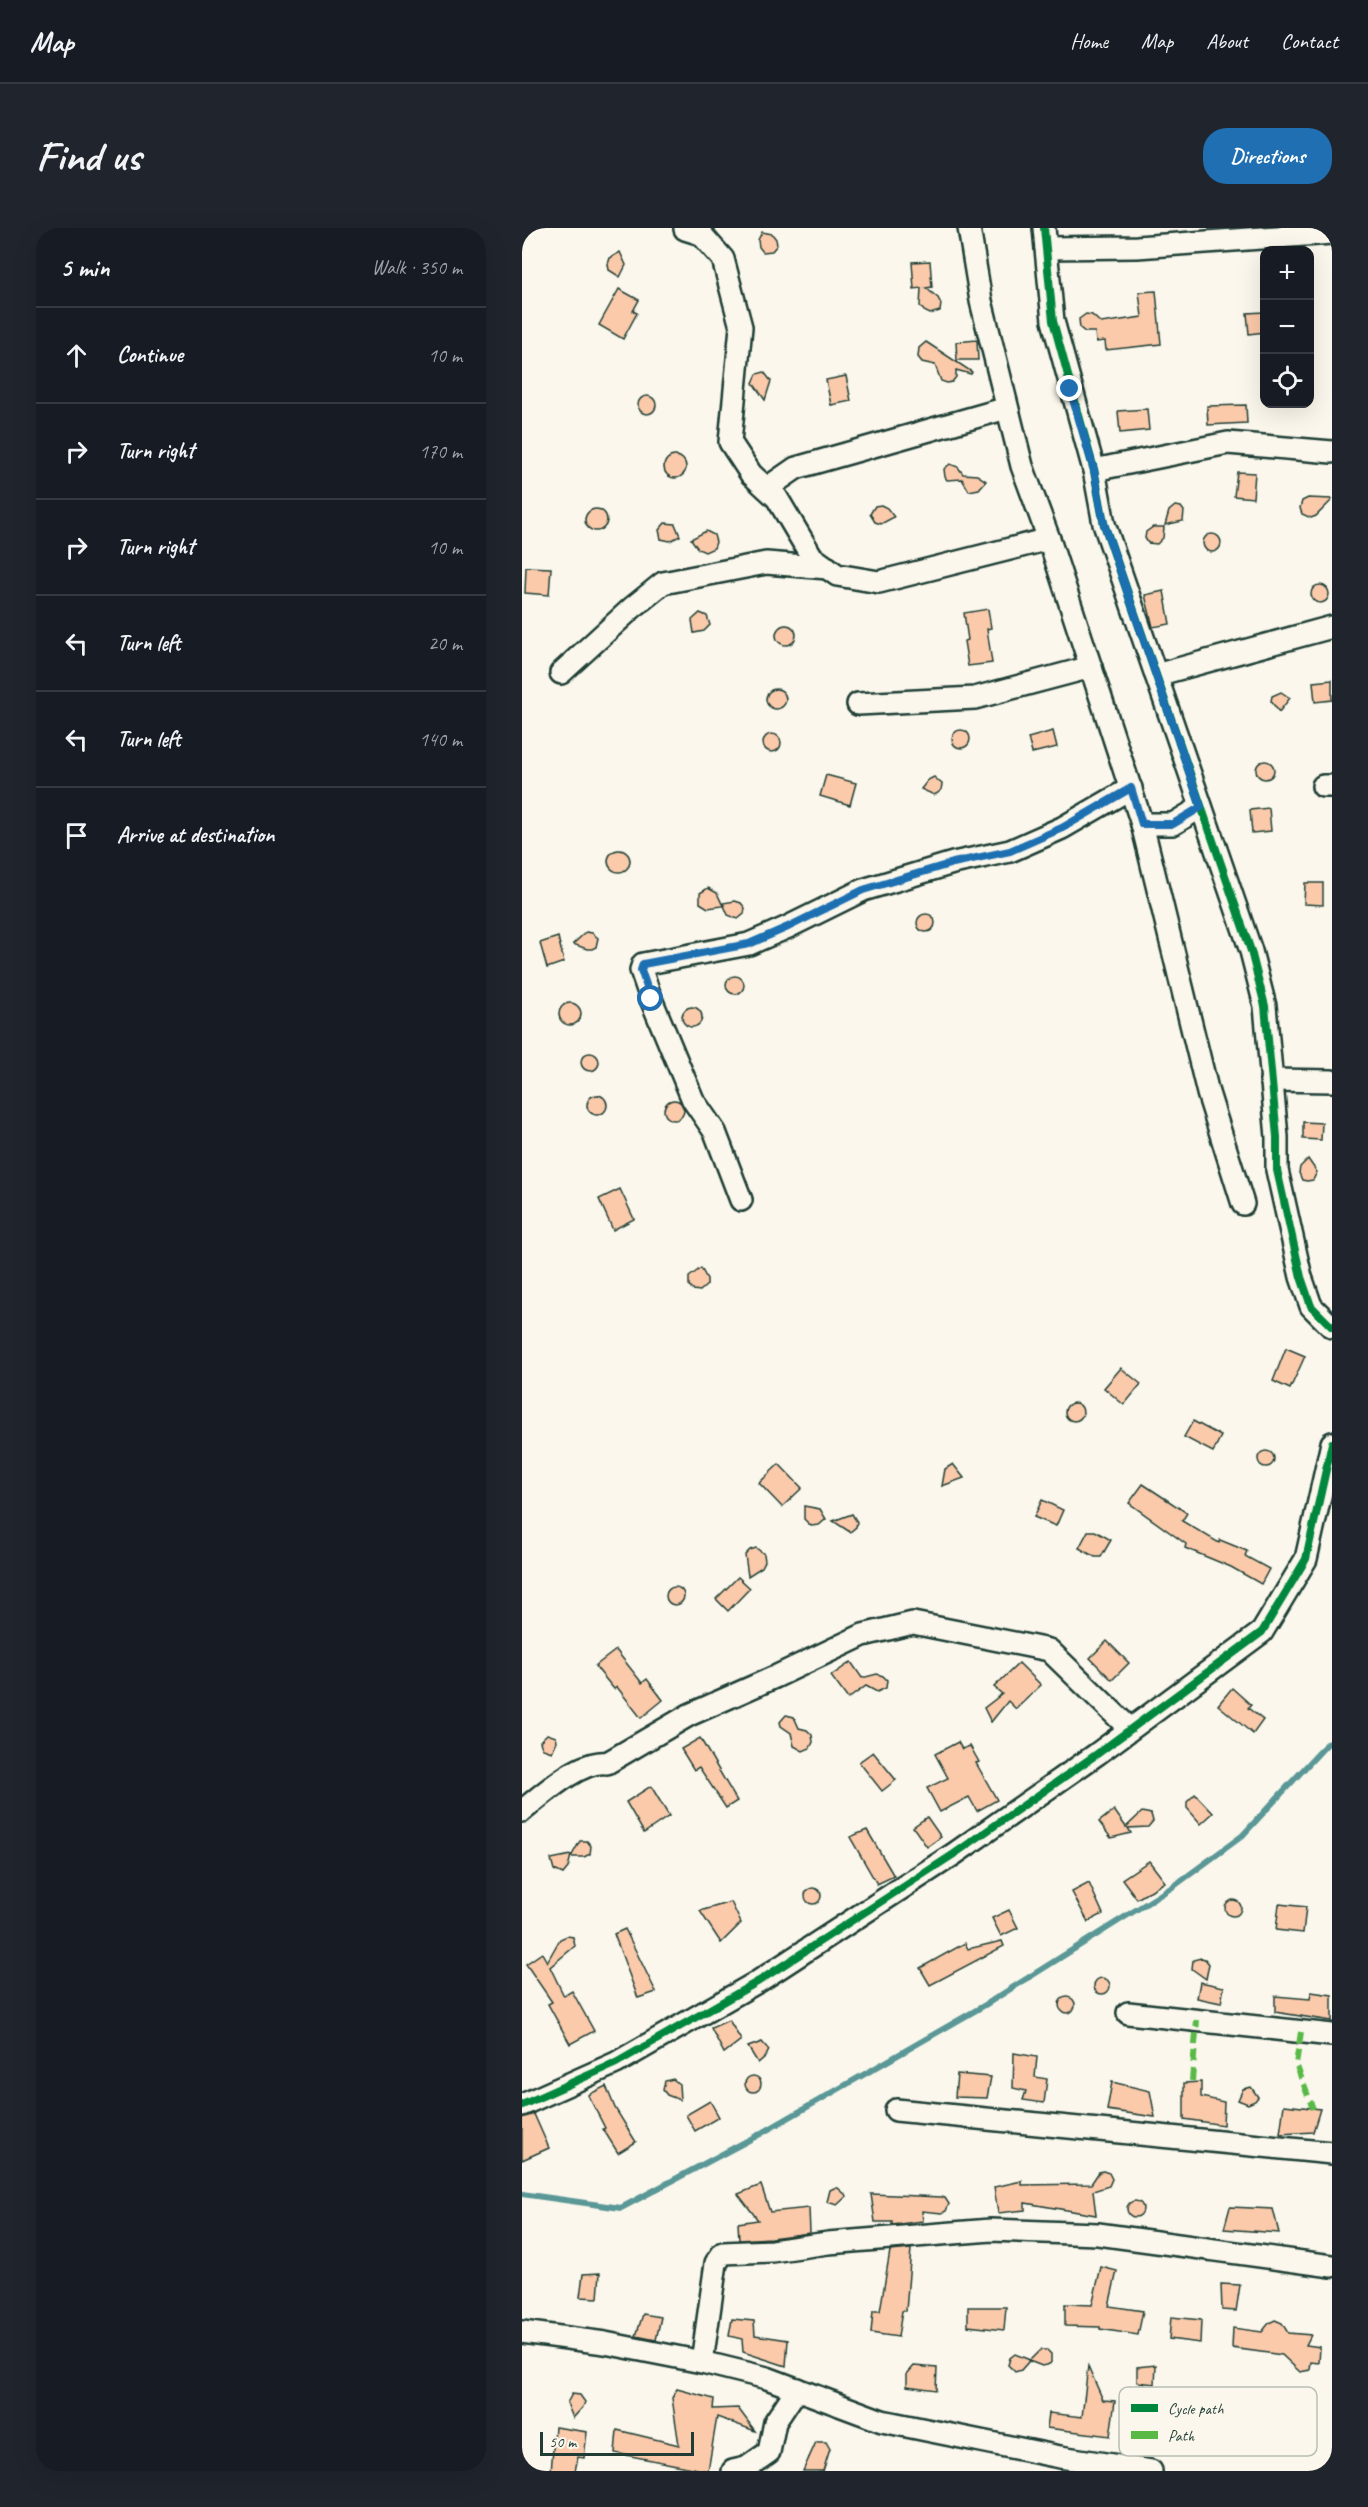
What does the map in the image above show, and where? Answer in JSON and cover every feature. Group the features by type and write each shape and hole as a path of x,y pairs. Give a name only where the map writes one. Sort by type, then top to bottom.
{"street":[{"path":"969,228 981,301 1022,466 1049,538 1142,824 1208,1092 1243,1204"},
{"path":"685,229 701,234 723,259 741,327 730,442 751,474 777,498 812,556 837,574 879,582 1049,538"},
{"path":"1332,233 1137,247 1045,238 1053,321 1094,470 1104,524 1251,951 1265,1006 1277,1170 1301,1277 1311,1306 1332,1327"},
{"path":"767,488 796,468 1007,408"},
{"path":"1094,470 1228,443 1332,452"},
{"path":"561,674 632,608 663,583 766,563 828,568"},
{"path":"1156,675 1332,627"},
{"path":"858,704 975,698 1091,667"},
{"path":"741,1200 715,1132 693,1100 651,999 641,970 643,964 749,944 863,890 953,863 1010,851 1062,828 1131,788"},
{"path":"1142,824 1173,824 1201,807"},
{"path":"1271,1080 1332,1081"},
{"path":"522,2104 616,2063 759,1981 954,1854 1262,1632 1306,1559 1331,1453"},
{"path":"522,1811 561,1780 597,1761 608,1763 689,1715 863,1635 913,1623 1049,1650 1130,1729"},
{"path":"1128,2013 1332,2035"},
{"path":"896,2110 1332,2153"},
{"path":"702,2362 716,2263 723,2253 772,2251 828,2243 991,2230 1098,2234 1332,2266"},
{"path":"522,2332 605,2343 702,2362 767,2378 882,2421 1060,2457 1151,2471"},
{"path":"734,2471 746,2468 769,2452 775,2422 797,2389"}],"building":[{"path":"762,232 772,234 776,239 777,245 772,251 763,252 759,247 758,240"},
{"path":"620,252 626,265 620,277 609,270 608,264 610,258"},
{"path":"930,261 932,287 926,288 938,298 941,304 940,311 930,314 920,306 921,288 914,289 912,262"},
{"path":"619,289 639,300 633,311 637,313 623,339 599,325"},
{"path":"1156,291 1161,344 1106,350 1105,341 1096,342 1095,332 1085,332 1080,328 1079,319 1086,314 1092,315 1101,323 1142,317 1139,292"},
{"path":"1260,312 1260,333 1249,334 1247,313"},
{"path":"977,340 978,360 957,360 956,342"},
{"path":"926,342 972,372 971,374 956,370 956,377 952,382 941,381 935,365 922,362 918,357 919,348"},
{"path":"764,372 771,381 765,400 753,383 757,374"},
{"path":"846,376 851,401 831,405 826,380"},
{"path":"647,396 653,399 656,405 653,411 647,414 641,411 638,405 641,399"},
{"path":"1246,405 1247,423 1208,425 1207,406"},
{"path":"1147,409 1149,430 1120,433 1118,411"},
{"path":"675,456 683,459 686,467 683,475 675,478 667,475 664,467 667,459"},
{"path":"950,464 958,467 963,474 977,475 986,481 979,489 969,491 962,479 947,480 944,469"},
{"path":"1237,472 1255,473 1253,498 1234,496"},
{"path":"1308,498 1332,500 1311,518 1302,514 1300,508 1302,501"},
{"path":"881,505 887,508 894,517 881,524 875,522 870,514 875,506"},
{"path":"1175,506 1181,507 1184,511 1183,521 1165,525 1169,511"},
{"path":"596,509 604,512 607,520 604,528 596,531 588,528 585,520 588,512"},
{"path":"665,523 675,524 680,536 670,541 661,539 659,530"},
{"path":"1153,527 1164,527 1163,538 1157,544 1148,543 1145,538 1146,532"},
{"path":"706,531 714,535 716,542 714,548 705,552 698,549 691,539"},
{"path":"1208,534 1216,534 1221,539 1219,550 1208,552 1203,547 1203,539"},
{"path":"526,567 551,568 549,595 525,593"},
{"path":"1320,585 1328,590 1329,594 1324,602 1320,603 1312,598 1311,594 1316,586"},
{"path":"1164,591 1170,624 1153,627 1145,595"},
{"path":"988,609 991,628 987,629 992,663 968,666 964,641 968,640 964,613"},
{"path":"700,613 707,616 710,625 704,631 694,633 692,620"},
{"path":"786,625 793,628 796,635 793,642 786,645 779,642 776,635 779,628"},
{"path":"1332,680 1332,700 1315,702 1313,682"},
{"path":"776,689 783,692 786,699 783,706 776,709 769,706 766,699 769,692"},
{"path":"1281,692 1290,698 1279,712 1271,701 1272,696"},
{"path":"961,730 969,735 970,739 965,747 961,748 953,743 952,739 957,731"},
{"path":"1053,731 1057,747 1032,753 1028,738"},
{"path":"768,734 776,734 781,739 779,750 768,752 763,747 763,739"},
{"path":"1265,761 1272,763 1274,770 1272,777 1265,779 1258,777 1256,770 1258,763"},
{"path":"826,775 856,783 850,805 820,796"},
{"path":"934,777 942,784 941,790 934,795 921,789 928,780"},
{"path":"1269,808 1271,831 1252,833 1250,810"},
{"path":"619,850 627,853 630,861 627,869 619,872 611,869 608,861 611,853"},
{"path":"1305,883 1323,883 1323,905 1304,904"},
{"path":"708,888 717,893 723,906 708,908 700,903 700,893"},
{"path":"735,901 741,903 745,908 744,914 738,919 728,915 723,903"},
{"path":"926,914 932,917 935,923 932,929 926,932 920,929 917,923 920,917"},
{"path":"586,932 598,938 596,947 592,949 573,944"},
{"path":"558,937 564,962 547,968 540,943"},
{"path":"735,976 741,979 744,985 741,991 735,994 729,991 726,985 729,979"},
{"path":"570,1003 578,1006 581,1014 578,1022 570,1025 562,1022 559,1014 562,1006"},
{"path":"692,1007 699,1010 702,1017 699,1024 692,1027 685,1024 682,1017 685,1010"},
{"path":"590,1053 596,1056 599,1062 596,1068 590,1071 584,1068 581,1062 584,1056"},
{"path":"593,1095 601,1095 607,1101 607,1109 601,1115 593,1115 587,1109 587,1101"},
{"path":"674,1100 681,1103 684,1110 681,1117 674,1120 667,1117 664,1110 667,1103"},
{"path":"1303,1122 1322,1123 1321,1140 1303,1139"},
{"path":"1308,1159 1317,1172 1313,1180 1307,1181 1302,1180 1299,1173 1300,1167"},
{"path":"620,1189 634,1219 613,1230 599,1199"},
{"path":"701,1268 707,1279 707,1285 700,1291 693,1290 689,1286 689,1277"},
{"path":"1286,1348 1305,1356 1290,1389 1273,1381"},
{"path":"1121,1368 1141,1384 1124,1405 1104,1388"},
{"path":"1070,1403 1078,1403 1083,1408 1081,1419 1070,1421 1065,1416 1065,1408"},
{"path":"1193,1421 1221,1436 1213,1452 1184,1437"},
{"path":"1266,1451 1272,1453 1274,1459 1272,1465 1266,1467 1260,1465 1258,1459 1260,1453"},
{"path":"779,1464 802,1488 782,1507 759,1483"},
{"path":"953,1464 964,1478 942,1486 945,1469"},
{"path":"1143,1484 1187,1513 1182,1521 1219,1543 1220,1540 1247,1551 1245,1556 1269,1569 1261,1584 1231,1567 1185,1548 1186,1544 1129,1503"},
{"path":"1042,1500 1063,1510 1056,1526 1034,1517"},
{"path":"804,1506 820,1509 826,1519 819,1525 811,1526 804,1519"},
{"path":"852,1514 857,1522 856,1527 850,1532 833,1521"},
{"path":"1088,1531 1095,1531 1111,1540 1101,1557 1095,1557 1079,1548"},
{"path":"756,1548 764,1554 765,1561 762,1567 748,1576 745,1555"},
{"path":"738,1577 750,1588 728,1611 716,1599"},
{"path":"675,1587 681,1590 684,1596 681,1602 675,1605 669,1602 666,1596 669,1590"},
{"path":"1107,1641 1129,1663 1112,1680 1090,1658"},
{"path":"616,1650 642,1683 647,1679 663,1700 641,1718 617,1687 614,1689 595,1666"},
{"path":"851,1662 862,1678 877,1674 883,1676 887,1680 886,1688 877,1692 866,1686 848,1699 831,1676"},
{"path":"1019,1663 1041,1685 1016,1709 1008,1701 991,1722 984,1708 1002,1694 994,1687"},
{"path":"1232,1688 1251,1705 1248,1708 1263,1720 1253,1734 1218,1705"},
{"path":"786,1715 794,1717 799,1728 807,1730 812,1735 813,1742 810,1748 803,1751 794,1746 791,1733 781,1726 780,1722"},
{"path":"547,1734 556,1737 557,1741 552,1752 543,1749 541,1745 540,1741"},
{"path":"700,1738 737,1801 726,1808 699,1767 694,1770 681,1749"},
{"path":"958,1742 962,1749 970,1746 979,1762 976,1763 997,1800 977,1811 969,1797 940,1812 927,1788 948,1778 935,1754"},
{"path":"873,1752 896,1780 882,1791 859,1762"},
{"path":"651,1786 669,1816 644,1833 626,1802"},
{"path":"1195,1794 1213,1813 1201,1824 1187,1808 1187,1802"},
{"path":"1114,1810 1126,1827 1142,1812 1151,1814 1153,1821 1148,1827 1128,1828 1131,1833 1111,1838 1099,1822"},
{"path":"927,1817 941,1837 927,1847 913,1827"},
{"path":"867,1830 894,1876 877,1884 850,1837"},
{"path":"580,1841 587,1841 591,1846 590,1854 584,1857 571,1857"},
{"path":"571,1855 568,1868 563,1874 554,1870 551,1859"},
{"path":"1149,1861 1165,1882 1137,1899 1122,1879"},
{"path":"1089,1883 1103,1914 1088,1922 1072,1892"},
{"path":"810,1888 816,1888 821,1896 819,1902 810,1904 805,1899 805,1893"},
{"path":"1230,1900 1236,1900 1241,1908 1239,1914 1230,1916 1225,1911 1225,1905"},
{"path":"731,1902 741,1923 721,1943 700,1911"},
{"path":"1279,1904 1306,1907 1303,1933 1276,1930"},
{"path":"1009,1910 1018,1928 1001,1936 992,1918"},
{"path":"625,1929 656,1992 638,1998 614,1934"},
{"path":"567,1936 573,1937 575,1946 550,1967 564,1996 572,1991 594,2031 570,2044 548,2004 552,2002 526,1964 542,1953 547,1962 560,1939"},
{"path":"1002,1941 1004,1946 930,1985 920,1968 965,1943 968,1949"},
{"path":"1201,1958 1209,1964 1206,1979 1192,1969 1193,1960"},
{"path":"1099,1978 1105,1978 1110,1986 1108,1992 1099,1994 1094,1989 1094,1983"},
{"path":"1200,1982 1224,1987 1221,2003 1197,1998"},
{"path":"1311,1992 1332,1995 1332,2021 1275,2012 1275,1996 1310,1999"},
{"path":"1064,1997 1070,1997 1075,2005 1073,2011 1064,2013 1059,2008 1059,2002"},
{"path":"729,2020 741,2040 724,2053 711,2028"},
{"path":"762,2042 769,2050 758,2063 748,2047"},
{"path":"1014,2053 1037,2057 1035,2077 1047,2079 1044,2103 1023,2100 1026,2091 1013,2088"},
{"path":"957,2074 991,2077 987,2098 955,2097"},
{"path":"750,2076 756,2076 761,2084 759,2090 750,2092 745,2087 745,2081"},
{"path":"673,2079 679,2084 680,2100 667,2095 663,2090 665,2081"},
{"path":"1112,2082 1150,2091 1155,2117 1107,2110"},
{"path":"1201,2082 1201,2097 1224,2102 1223,2125 1184,2119 1184,2083"},
{"path":"606,2086 615,2108 636,2142 618,2153 603,2129 605,2128 588,2095"},
{"path":"1251,2087 1258,2097 1255,2101 1248,2104 1238,2100 1243,2089"},
{"path":"710,2101 719,2117 695,2131 686,2115"},
{"path":"1284,2105 1320,2109 1313,2132 1280,2134"},
{"path":"534,2114 549,2148 522,2160 522,2118"},
{"path":"1099,2172 1109,2173 1112,2179 1109,2186 1093,2191 1096,2215 1025,2203 1025,2210 998,2213 994,2187 1022,2181 1022,2185 1091,2184"},
{"path":"761,2185 770,2212 809,2208 810,2233 739,2240 738,2223 758,2220 738,2194"},
{"path":"838,2188 847,2196 837,2205 827,2202 830,2190"},
{"path":"871,2194 941,2197 945,2198 949,2204 946,2211 942,2213 922,2211 923,2221 892,2225 892,2222 875,2222"},
{"path":"1132,2201 1138,2201 1143,2209 1141,2215 1132,2217 1127,2212 1127,2206"},
{"path":"1230,2207 1273,2209 1279,2233 1224,2229"},
{"path":"911,2249 906,2311 902,2311 898,2337 871,2333 873,2311 880,2311 890,2251"},
{"path":"1101,2267 1117,2271 1109,2306 1143,2311 1138,2335 1100,2329 1100,2327 1065,2326 1065,2304 1092,2305"},
{"path":"600,2273 598,2298 580,2297 583,2274"},
{"path":"1221,2284 1240,2285 1236,2311 1222,2310"},
{"path":"968,2307 1006,2307 1004,2330 968,2326"},
{"path":"643,2314 661,2317 656,2340 636,2336"},
{"path":"1171,2317 1201,2320 1200,2343 1169,2339"},
{"path":"732,2319 754,2321 755,2335 788,2340 786,2366 743,2352 742,2339 729,2336"},
{"path":"1275,2320 1282,2323 1288,2333 1311,2335 1306,2345 1320,2347 1319,2363 1311,2362 1310,2370 1300,2372 1282,2355 1232,2348 1233,2328 1262,2332 1269,2323"},
{"path":"1040,2350 1047,2350 1051,2354 1051,2363 1042,2366 1029,2361 1021,2370 1015,2372 1008,2365 1010,2358 1015,2354 1030,2360"},
{"path":"1156,2365 1155,2384 1137,2382 1137,2367"},
{"path":"914,2366 937,2368 936,2390 907,2386 907,2374"},
{"path":"1088,2366 1103,2400 1115,2401 1110,2436 1047,2428 1049,2413 1082,2417"},
{"path":"677,2389 714,2399 713,2409 738,2408 755,2431 717,2417 708,2471 615,2453 617,2430 679,2445 672,2398"},
{"path":"572,2394 580,2395 585,2402 573,2418 567,2403"},
{"path":"555,2427 587,2432 584,2458 578,2457 575,2471 551,2471"},
{"path":"816,2442 826,2442 830,2449 823,2471 803,2471"}],"waterway":[{"path":"522,2194 621,2208 762,2133 985,2005 1174,1886 1242,1836 1327,1744 1332,1742"}],"marked path":[{"path":"1192,2081 1197,2020"},
{"path":"1301,2032 1296,2064 1313,2109"}],"cycle path":[{"path":"1044,228 1053,321 1094,470 1104,524 1251,951 1265,1006 1277,1137 1277,1170 1301,1277 1311,1306 1332,1327"},
{"path":"522,2105 616,2063 759,1981 954,1854 1097,1754 1262,1632 1306,1559 1332,1443"}],"route":[{"path":"651,999 641,970 643,964 749,944 863,890 953,863 1010,851 1062,828 1131,788 1142,824 1173,824 1201,807 1104,524 1094,470 1070,389"}]}
